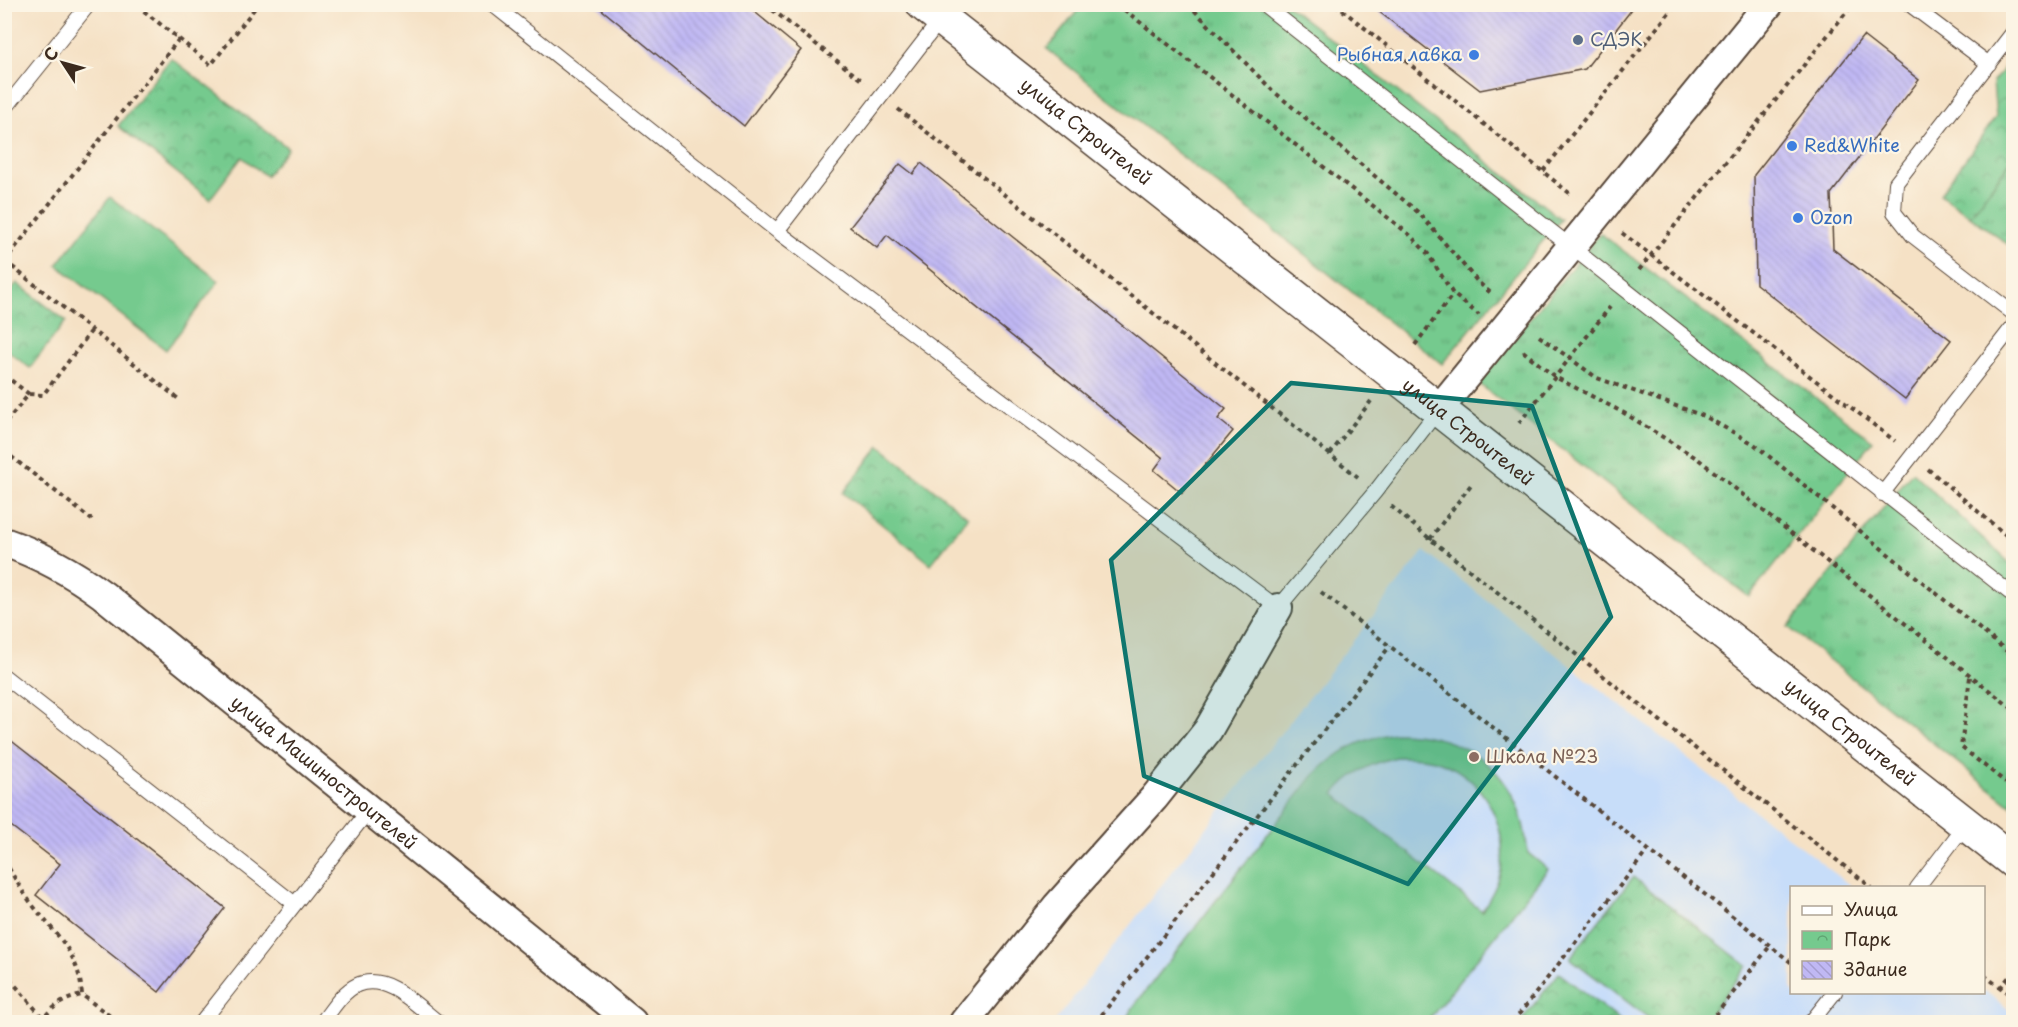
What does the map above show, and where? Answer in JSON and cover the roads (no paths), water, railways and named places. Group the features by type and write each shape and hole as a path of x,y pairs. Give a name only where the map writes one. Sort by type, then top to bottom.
{"street":[{"path":"1438,409 1770,4"},
{"name":"улица Строителей","path":"932,12 2013,862"},
{"name":"улица Машиностроителей","path":"4,542 36,554 79,577 632,1023"},
{"path":"964,1023 1057,906 1154,798 1208,730 1278,608"}],"lane":[{"path":"4,110 89,4"},
{"path":"492,4 777,231 1278,608 1375,492 1438,409"},
{"path":"1263,4 2013,596"},
{"path":"1909,4 1989,64"},
{"path":"777,231 881,96 932,12"},
{"path":"2013,31 1896,183 1894,212 1913,236 2013,314"},
{"path":"1882,494 2013,325"},
{"path":"4,676 295,904"},
{"path":"202,1023 369,810"},
{"path":"1919,886 1966,824"},
{"path":"322,1023 342,998 357,985 378,983 399,992 438,1023"},
{"path":"1811,1023 1833,994"}],"place":[{"name":"СДЭК","path":"1578,40"},
{"name":"Рыбная лавка","path":"1474,55"},
{"name":"Red&White","path":"1792,146"},
{"name":"Ozon","path":"1798,218"},
{"name":"Школа №23","path":"1474,757"}]}
